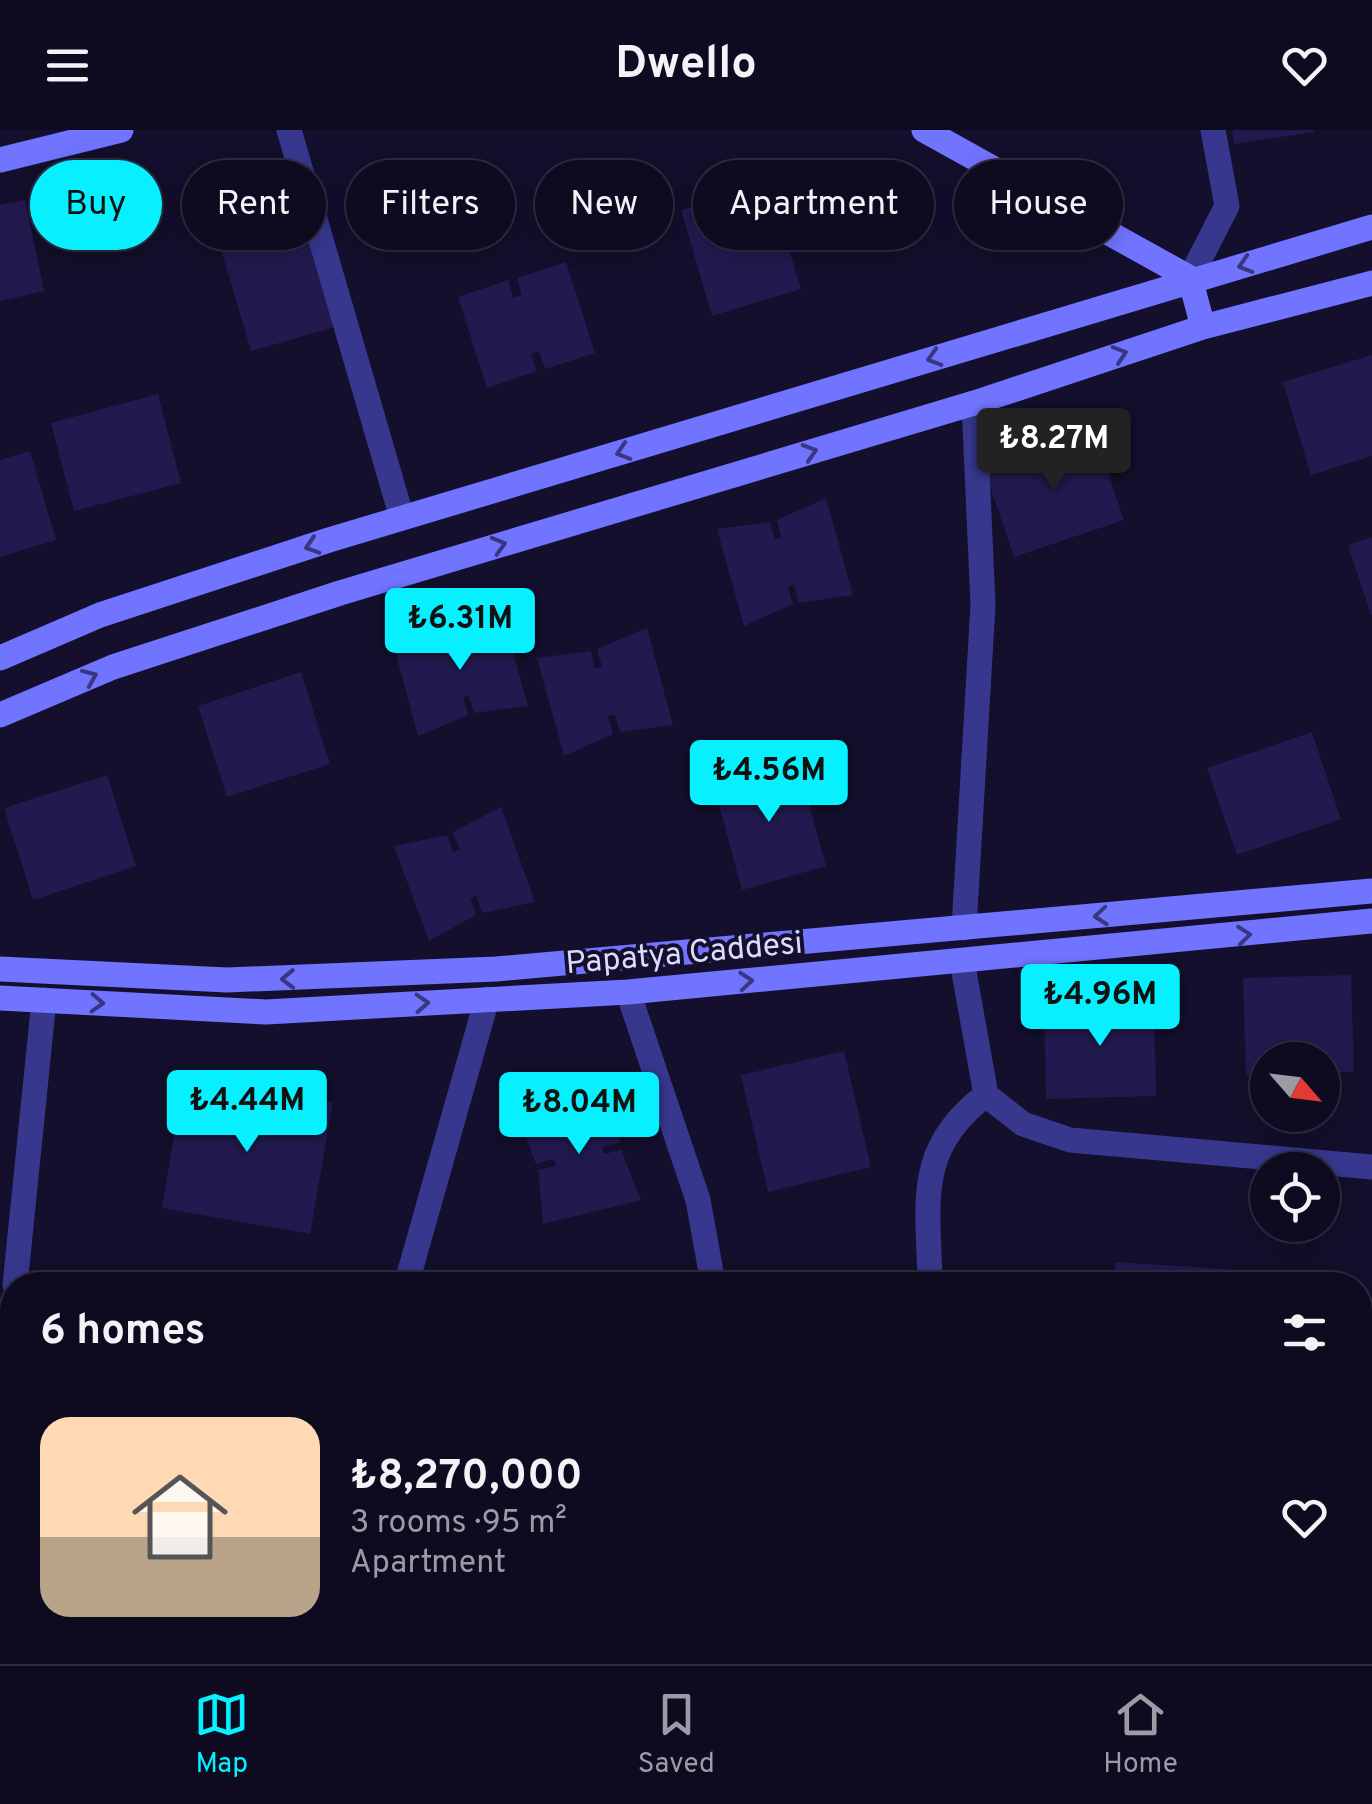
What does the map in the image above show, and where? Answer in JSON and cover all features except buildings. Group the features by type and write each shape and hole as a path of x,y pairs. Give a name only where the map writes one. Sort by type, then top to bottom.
{"street":[{"path":"0,160 119,130"},
{"path":"289,130 402,518"},
{"path":"924,130 960,138 1190,279"},
{"path":"1202,327 1190,279 1227,206 1213,130"},
{"path":"0,658 100,615 402,518 1372,227"},
{"path":"0,716 113,667 264,618 974,403 1202,327 1372,283"},
{"path":"974,403 983,605 962,961 986,1096 1023,1124 1070,1140 1372,1166"},
{"name":"Papatya Caddesi","path":"0,970 122,977 332,979 620,959 1372,891"},
{"name":"Papatya Caddesi","path":"0,998 266,1012 628,992 1372,921"},
{"path":"620,959 698,1200 711,1272"},
{"path":"410,1272 487,999"},
{"path":"16,1272 44,1000"},
{"path":"929,1272 926,1196 934,1159 955,1123 986,1096"}]}
